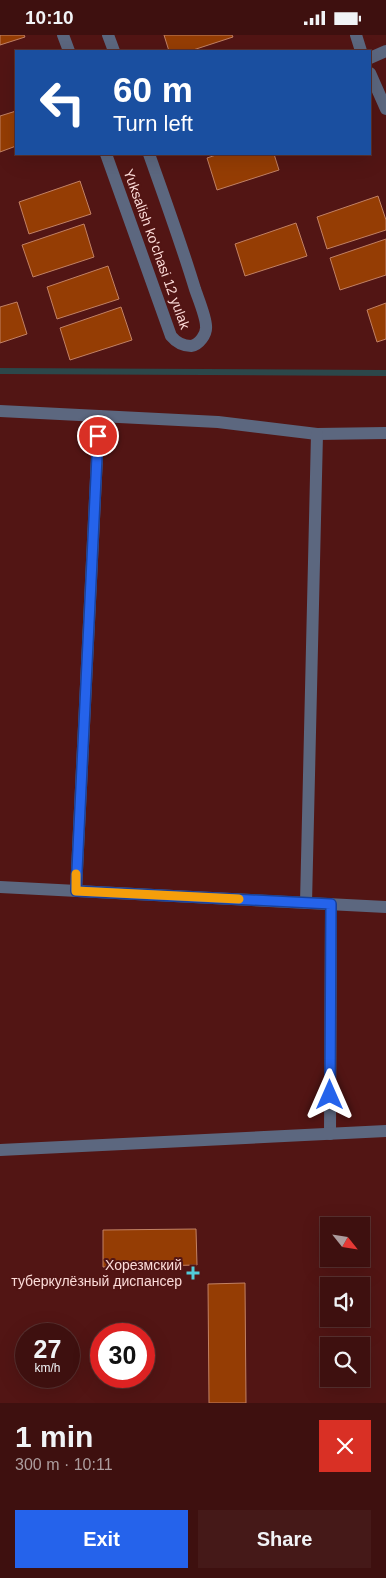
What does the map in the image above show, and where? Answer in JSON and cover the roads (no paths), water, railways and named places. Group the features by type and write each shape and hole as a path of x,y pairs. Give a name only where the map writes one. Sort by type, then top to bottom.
{"street":[{"path":"63,35 69,50"},
{"path":"108,35 114,50"},
{"path":"356,35 361,50"},
{"path":"371,58 386,51"},
{"path":"371,75 386,109"},
{"name":"Yuksalish ko'chasi 12 yulak","path":"106,155 171,336 182,345 194,345 200,342 206,326 186,257 149,155"},
{"path":"0,411 218,422 316,434 386,433"},
{"path":"76,891 99,416"},
{"path":"306,903 316,434"},
{"path":"0,887 386,907"},
{"path":"330,1133 331,904"},
{"path":"0,1150 386,1131"}],"waterway":[{"path":"0,371 386,373"}],"place":[{"name":"Хорезмский туберкулёзный диспансер","path":"193,1273"}]}
